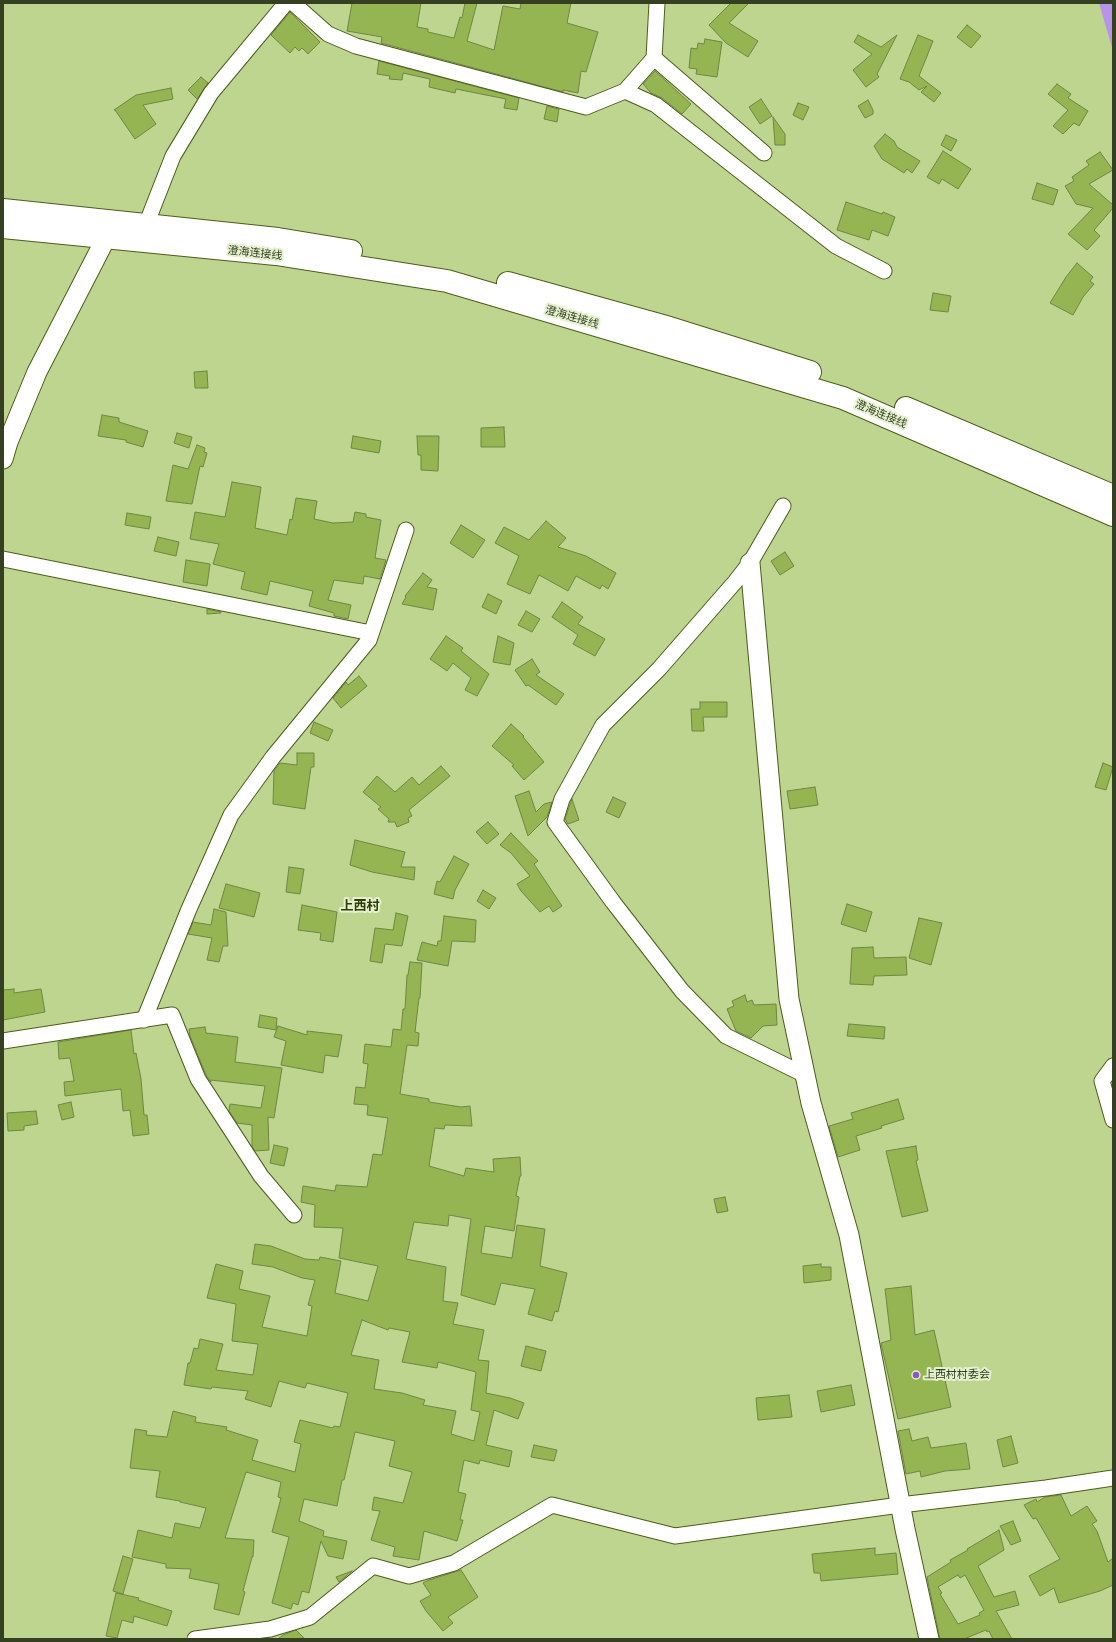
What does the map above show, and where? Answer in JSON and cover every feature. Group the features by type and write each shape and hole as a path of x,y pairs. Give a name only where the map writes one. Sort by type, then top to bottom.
{"highway":[{"name":"澄海连接线","path":"3,210 278,239 450,267 663,326 850,385 1113,496"},
{"name":"澄海连接线","path":"3,227 276,254 447,281 843,398 1083,500 1113,515"}],"street":[{"path":"146,225 173,156 211,93 286,3"},
{"path":"293,3 328,34 356,46 586,108 625,91 654,58 657,3"},
{"path":"654,58 764,153"},
{"path":"625,91 656,105 836,246 884,271"},
{"path":"3,459 8,442 37,372 106,238"},
{"path":"783,506 750,563 659,669 603,725 562,799 555,822 613,902 682,991 726,1036 805,1076"},
{"path":"144,1020 189,909 231,815 273,757 369,640 406,530"},
{"path":"3,559 371,633"},
{"path":"750,563 789,999 811,1103 849,1235 900,1505 929,1639"},
{"path":"3,1041 172,1015 198,1079 261,1176 294,1215"},
{"path":"1113,1066 1102,1081 1113,1120"},
{"path":"194,1639 270,1629 310,1617 373,1566 410,1576 454,1564 552,1505 675,1536 1113,1478"}],"shaded area":[{"path":"1099,3 1113,3 1113,51"}],"building":[{"path":"352,3 421,3 417,27 428,29 428,32 454,38 460,17 462,18 465,3 477,3 467,41 494,50 503,6 520,9 521,3 571,3 567,23 598,32 586,72 581,71 578,93 563,90 563,92 381,43 382,37 347,31"},
{"path":"731,3 749,3 729,23 758,41 748,57 726,43 709,25"},
{"path":"290,12 320,42 308,54 302,48 299,51 295,47 290,53 271,35"},
{"path":"967,25 981,36 971,48 957,37"},
{"path":"858,35 881,47 897,35 877,74 879,77 866,87 853,70 872,54 854,42"},
{"path":"918,35 933,41 919,76 941,93 934,102 921,92 927,86 919,90 909,82 900,79"},
{"path":"705,39 722,42 717,77 696,74 697,69 689,68 691,48 697,49 698,43 704,44"},
{"path":"379,61 519,98 517,110 504,108 506,99 456,89 455,93 429,87 430,79 403,73 402,80 389,79 390,76 377,74"},
{"path":"655,71 691,104 682,114 662,98 651,93 643,84"},
{"path":"201,77 208,83 197,99 188,90"},
{"path":"1057,84 1071,94 1068,98 1088,111 1079,126 1074,123 1063,134 1053,126 1068,110 1048,94"},
{"path":"171,88 173,99 143,105 156,124 135,139 114,110 136,95"},
{"path":"761,99 772,116 760,124 749,107"},
{"path":"868,100 873,110 873,114 865,118 858,106"},
{"path":"798,103 809,107 803,120 793,115"},
{"path":"547,106 559,109 557,122 544,119"},
{"path":"773,117 785,134 785,145 775,145"},
{"path":"885,134 894,141 897,147 920,161 912,173 907,169 904,173 882,159 874,146"},
{"path":"946,135 957,140 951,151 941,145"},
{"path":"943,151 971,169 958,189 942,179 939,184 927,177"},
{"path":"1100,152 1113,170 1089,184 1113,205 1113,208 1094,230 1100,236 1087,250 1068,234 1093,208 1076,204 1065,186 1074,181 1072,177 1089,165 1086,161"},
{"path":"1037,183 1058,190 1053,205 1032,199"},
{"path":"846,202 882,214 883,212 895,217 888,236 872,230 869,240 837,230"},
{"path":"1077,263 1093,277 1090,281 1094,284 1083,297 1073,315 1050,303 1066,277"},
{"path":"933,293 951,296 948,312 930,310"},
{"path":"207,371 208,388 195,388 194,372"},
{"path":"102,415 119,418 119,422 148,431 143,447 126,442 126,440 98,436"},
{"path":"504,427 505,447 481,447 481,428"},
{"path":"177,433 192,437 189,448 174,443"},
{"path":"353,436 381,441 379,453 351,448"},
{"path":"417,436 439,436 438,471 421,470 421,455 418,455"},
{"path":"197,445 205,448 204,452 207,453 203,467 200,466 192,504 166,501 173,465 188,469"},
{"path":"232,482 261,487 255,528 287,535 290,519 292,520 296,498 317,501 314,519 333,523 353,522 355,512 366,514 366,517 381,520 375,558 386,560 380,579 364,576 363,584 334,580 328,600 351,605 348,619 334,616 334,613 309,606 313,591 270,581 267,595 241,589 245,572 213,564 219,544 190,539 195,512 225,517"},
{"path":"127,513 151,517 149,529 125,525"},
{"path":"546,521 566,538 558,547 586,556 616,573 608,589 602,585 600,589 576,576 568,591 539,575 530,594 507,584 519,556 495,543 504,527 529,540"},
{"path":"461,525 485,540 473,558 450,543"},
{"path":"158,537 179,542 176,556 154,551"},
{"path":"785,552 794,566 780,575 771,561"},
{"path":"186,560 210,564 207,586 183,582"},
{"path":"423,573 432,580 427,587 437,589 433,610 402,604 406,597 405,596"},
{"path":"488,594 502,601 496,614 482,607"},
{"path":"562,602 583,617 578,624 605,639 595,656 573,644 578,635 552,617"},
{"path":"207,609 221,612 221,613 207,614"},
{"path":"526,611 540,619 532,632 518,625"},
{"path":"446,636 463,648 461,651 489,674 477,696 465,690 471,678 453,663 447,671 430,659"},
{"path":"498,636 514,643 510,665 493,662"},
{"path":"532,659 540,672 536,675 564,694 556,705 528,685 526,686 515,670"},
{"path":"359,676 367,686 341,708 333,698 346,682 348,685"},
{"path":"700,702 727,702 727,717 703,717 704,731 692,731 691,709 700,709"},
{"path":"314,722 333,730 328,741 310,733"},
{"path":"511,724 524,736 523,737 544,762 524,780 512,766 514,765 492,746"},
{"path":"297,753 314,753 314,767 311,767 305,809 273,804 274,771 280,763 297,765"},
{"path":"1103,763 1113,767 1106,790 1095,787"},
{"path":"441,766 450,776 409,810 412,816 408,818 409,822 397,827 395,822 388,822 389,819 378,809 381,807 363,792 377,776 395,792 412,777 419,785"},
{"path":"815,787 818,805 790,809 787,791"},
{"path":"529,791 536,812 544,804 552,802 547,817 528,836 515,796"},
{"path":"613,797 626,803 619,818 606,812"},
{"path":"572,799 579,820 568,824 565,819"},
{"path":"488,822 499,834 487,844 476,832"},
{"path":"511,833 538,861 534,864 562,906 553,912 549,906 540,912 521,891 517,884 530,876 511,853 500,845"},
{"path":"355,840 405,852 401,867 415,867 414,880 372,872 350,865"},
{"path":"454,856 469,864 455,890 453,899 434,894 437,881 440,882"},
{"path":"289,867 304,869 300,894 286,892"},
{"path":"226,884 260,893 254,917 219,908"},
{"path":"483,890 496,898 489,909 477,901"},
{"path":"847,904 872,912 866,932 841,924"},
{"path":"302,905 337,912 333,942 320,940 321,933 298,930"},
{"path":"214,909 226,912 228,946 223,946 219,962 207,960 212,938 188,934 193,922 211,925"},
{"path":"396,913 408,916 402,946 385,944 382,963 370,961 375,928 393,930"},
{"path":"444,916 476,920 475,942 452,941 448,966 417,960 422,942 437,946 438,941 441,941"},
{"path":"919,918 942,923 931,965 909,958"},
{"path":"873,947 874,958 906,957 907,975 874,976 873,985 850,984 852,948"},
{"path":"410,962 422,963 420,998 415,1032 419,1033 418,1046 407,1045 400,1094 429,1099 429,1102 461,1107 470,1106 472,1126 445,1125 444,1129 435,1128 429,1166 464,1176 466,1168 494,1172 493,1159 520,1157 521,1176 516,1196 519,1197 514,1231 485,1226 481,1253 512,1258 517,1225 545,1229 540,1266 567,1273 558,1312 555,1311 552,1321 528,1314 535,1289 501,1283 495,1305 461,1295 471,1219 449,1215 448,1226 414,1222 406,1259 446,1267 443,1301 458,1303 453,1324 484,1330 478,1360 489,1361 486,1393 510,1398 524,1403 518,1419 494,1410 486,1445 512,1451 509,1467 480,1460 479,1464 464,1460 458,1492 466,1494 460,1520 463,1520 457,1541 424,1531 419,1560 393,1556 395,1547 371,1540 380,1511 372,1510 374,1497 403,1503 412,1472 389,1466 395,1441 355,1432 344,1480 342,1480 337,1506 304,1499 299,1521 324,1531 323,1536 347,1541 343,1559 328,1556 321,1541 309,1593 302,1591 298,1605 293,1603 291,1609 272,1603 289,1537 272,1532 281,1498 278,1497 281,1482 246,1472 225,1538 254,1540 253,1557 243,1591 245,1592 239,1615 214,1609 219,1584 189,1578 191,1569 166,1568 166,1564 132,1557 138,1530 172,1538 175,1523 200,1528 206,1508 180,1501 156,1497 160,1471 130,1468 135,1429 147,1431 146,1435 167,1437 173,1411 196,1417 195,1422 227,1427 226,1430 258,1440 252,1460 295,1472 301,1444 294,1442 300,1420 333,1428 334,1426 340,1427 348,1393 307,1383 305,1388 279,1381 271,1407 245,1399 248,1391 212,1387 211,1389 184,1385 188,1363 190,1363 194,1348 198,1349 200,1339 223,1344 216,1370 253,1375 258,1344 232,1341 236,1304 207,1298 216,1264 243,1271 239,1289 270,1296 262,1327 307,1336 312,1306 308,1305 315,1280 302,1278 273,1267 252,1264 255,1244 271,1246 305,1259 319,1260 320,1257 341,1261 335,1293 368,1301 378,1266 339,1258 343,1228 314,1227 315,1205 301,1202 303,1186 335,1191 336,1185 367,1187 373,1154 382,1155 388,1118 367,1115 368,1105 354,1104 356,1087 365,1088 368,1064 363,1063 365,1044 391,1047 393,1029 401,1030 403,1009 405,1009","holes":["362,1320 388,1330 389,1328 410,1332 402,1362 437,1368 438,1362 476,1372 471,1410 480,1412 474,1441 451,1434 456,1411 423,1405 425,1400 402,1393 374,1389 379,1360 351,1355"]},
{"path":"14,989 14,993 41,989 45,1012 3,1020 3,990"},
{"path":"745,995 747,1002 752,1000 754,1005 776,1004 777,1025 763,1026 751,1038 736,1031 727,1009 734,1006 732,1001"},
{"path":"260,1015 277,1018 276,1030 258,1027"},
{"path":"849,1024 885,1027 884,1039 847,1036"},
{"path":"278,1026 307,1035 307,1031 342,1035 338,1057 325,1055 323,1073 281,1065 286,1041 274,1037"},
{"path":"205,1027 206,1033 238,1037 235,1062 282,1068 274,1118 268,1117 269,1150 255,1151 252,1146 252,1125 237,1123 229,1111 230,1104 261,1108 265,1086 210,1080 211,1082 206,1075 190,1036 189,1029"},
{"path":"131,1030 134,1054 136,1053 141,1079 144,1115 147,1115 149,1134 133,1136 130,1110 123,1111 121,1089 65,1096 64,1082 74,1081 70,1058 59,1059 58,1042"},
{"path":"898,1099 904,1119 856,1136 860,1150 838,1157 829,1126 853,1119 851,1113"},
{"path":"71,1102 74,1117 62,1120 58,1105"},
{"path":"36,1111 38,1124 24,1126 24,1130 8,1131 7,1113"},
{"path":"274,1145 288,1148 284,1166 270,1163"},
{"path":"916,1146 918,1160 916,1161 928,1211 902,1217 886,1151"},
{"path":"725,1197 728,1211 717,1213 714,1199"},
{"path":"821,1264 821,1267 831,1267 831,1280 804,1283 803,1266"},
{"name":"上西村村委会","path":"911,1286 915,1335 934,1330 951,1407 898,1419 881,1343 891,1340 885,1289"},
{"path":"526,1346 546,1351 541,1371 521,1366"},
{"path":"851,1385 855,1405 821,1412 817,1391"},
{"path":"789,1395 792,1417 758,1420 756,1398"},
{"path":"909,1429 912,1441 928,1437 931,1448 966,1443 970,1469 945,1471 921,1477 920,1471 906,1474 898,1431"},
{"path":"1011,1436 1018,1463 1003,1467 997,1440"},
{"path":"534,1445 557,1450 554,1461 531,1457"},
{"path":"1061,1495 1071,1516 1087,1506 1097,1521 1092,1524 1097,1531 1108,1562 1113,1558 1113,1585 1100,1591 1059,1603 1054,1588 1040,1596 1029,1576 1060,1559 1036,1518 1033,1519 1024,1505 1036,1499 1037,1502 1045,1497"},
{"path":"1013,1521 1021,1541 1011,1545 1000,1526"},
{"path":"999,1530 1004,1550 978,1566 994,1597 1015,1591 1019,1605 996,1611 1012,1639 993,1639 989,1631 987,1632 986,1630 964,1639 940,1639 927,1577 951,1562 950,1560 968,1550 967,1549","holes":["958,1575 960,1578 965,1575 984,1610 979,1613 980,1615 958,1624 940,1594 942,1593 938,1587"]},
{"path":"875,1548 875,1555 896,1553 898,1574 821,1581 820,1573 814,1573 812,1554"},
{"path":"123,1556 133,1559 123,1594 113,1591"},
{"path":"461,1570 478,1597 448,1617 453,1623 443,1631 426,1611 420,1601 431,1595 423,1583"},
{"path":"352,1571 339,1582 336,1577"},
{"path":"116,1593 139,1598 138,1600 172,1611 167,1626 134,1616 133,1623 122,1620 117,1638 106,1636"},
{"path":"296,1630 305,1639 278,1639 283,1635"}],"place":[{"name":"上西村村委会","path":"916,1375"}],"district":[{"name":"上西村","path":"360,906"}]}
